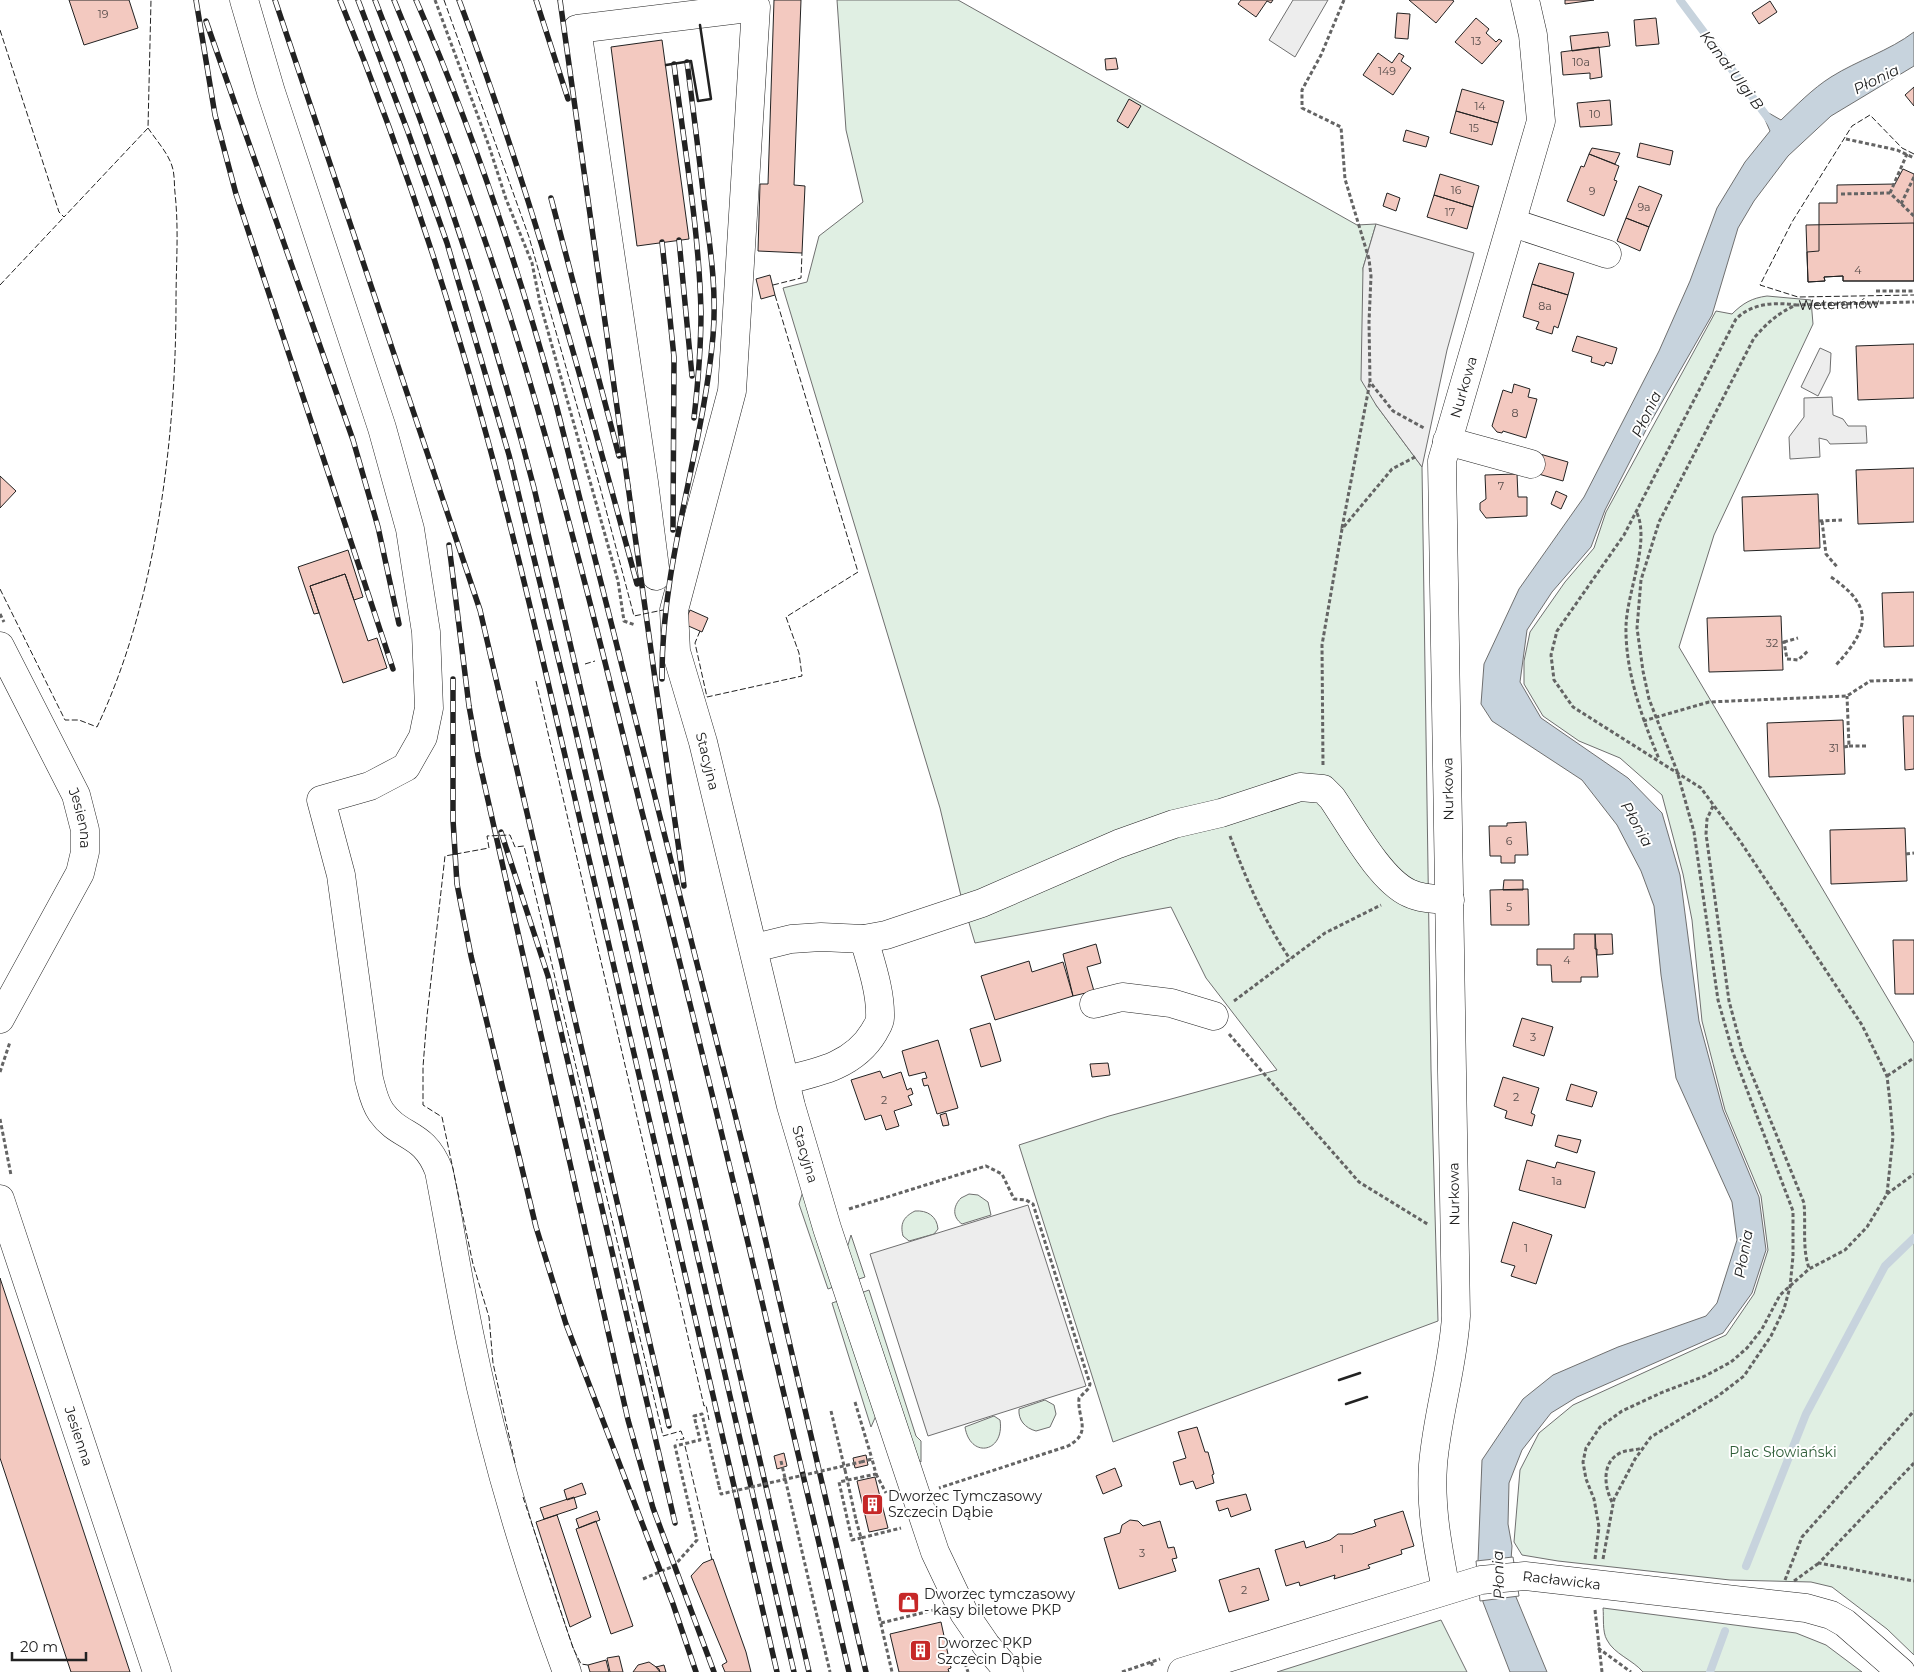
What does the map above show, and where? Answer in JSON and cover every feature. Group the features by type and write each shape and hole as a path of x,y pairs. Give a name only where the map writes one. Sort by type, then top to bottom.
{"street":[{"path":"244,0 271,92 382,428 410,529 426,632 429,708 423,737 406,767 370,786 321,800 341,875 369,1079 374,1098 381,1112 425,1145 433,1156 439,1171 471,1343 510,1499 534,1583 567,1672"},
{"name":"Nurkowa","path":"1458,1587 1434,1532 1432,1492 1434,1453 1455,1333 1442,461 1513,223 1541,121 1533,35 1525,0"},
{"name":"Stacyjna","path":"656,576 644,482 577,29 756,7 732,390 674,610 676,651 703,742 791,1106 828,1228 935,1552 960,1605 986,1645 1009,1672"},
{"path":"1513,223 1607,254"},
{"path":"1447,441 1530,464"},
{"name":"Jesienna","path":"0,646 76,795 83,816 85,837 84,859 74,886 0,1019"},
{"path":"754,948 805,938 864,939 904,929 982,903 1139,836 1221,813 1300,787 1323,789 1332,798 1376,863 1406,892 1426,898 1450,900"},
{"path":"786,1080 847,1061 866,1046 881,1020 876,984 864,939"},
{"path":"1094,1004 1122,997 1172,1003 1214,1016"},
{"name":"Jesienna","path":"0,1199 157,1672"},
{"name":"Racławicka","path":"1194,1670 1458,1587 1498,1578 1522,1576 1806,1608 1831,1615 1851,1627 1901,1672"}],"path":[{"path":"434,0 489,146 506,199 532,262 540,303 618,581 624,621 635,625"},
{"path":"1323,789 1322,644 1370,382 1369,322 1371,276 1369,259 1345,179 1342,127 1302,108 1302,90 1321,55 1344,0"},
{"path":"1846,139 1907,154 1914,158"},
{"path":"1890,193 1907,154"},
{"path":"1902,204 1914,177"},
{"path":"1841,194 1890,193 1914,216"},
{"path":"1876,291 1914,291"},
{"name":"Weteranów","path":"1643,1448 1651,1437 1718,1396 1744,1376 1771,1336 1784,1309 1790,1288 1794,1256 1794,1211 1732,1053 1723,1018 1714,976 1694,832 1677,771 1654,716 1643,671 1637,628 1641,580 1659,522 1754,338 1768,322 1780,312 1796,305 1914,302"},
{"path":"1796,305 1766,304 1743,312 1736,319 1637,512 1624,535 1557,631 1551,655 1554,680 1573,708 1660,760 1701,788 1740,841 1862,1025 1887,1076 1893,1137 1887,1194"},
{"path":"1370,382 1393,411 1447,441"},
{"path":"1342,529 1392,469 1447,441"},
{"path":"1637,512 1642,523 1640,546 1626,627 1632,675 1644,721 1660,760"},
{"path":"1838,568 1826,554 1821,521 1842,520"},
{"path":"1831,577 1850,591 1859,605 1863,622 1855,644 1836,665"},
{"path":"1798,638 1783,642 1787,659 1798,660 1808,650"},
{"path":"1644,721 1654,716 1709,702 1847,696 1870,682 1914,680"},
{"path":"1847,696 1849,746"},
{"path":"1844,747 1868,746"},
{"path":"1713,806 1707,819 1706,834 1729,1001 1742,1050 1804,1203 1805,1257 1809,1269"},
{"path":"1221,813 1247,880 1275,936 1290,959"},
{"path":"1906,854 1914,854"},
{"path":"1406,892 1325,933 1214,1016 1359,1182 1455,1241"},
{"path":"1887,1076 1914,1058"},
{"path":"851,1214 849,1208 867,1202 978,1168 986,1166 995,1169 1002,1174 1014,1199 1026,1200 1033,1204 1090,1384 1089,1388 1079,1398 1083,1429 1076,1441 937,1488 935,1482"},
{"path":"1602,1672 1598,1648 1594,1584 1599,1527 1594,1499 1582,1462 1586,1448 1600,1427 1622,1412 1663,1392 1706,1376 1731,1362 1747,1348 1762,1329 1780,1295 1809,1269 1845,1250 1867,1228 1887,1194 1914,1174"},
{"path":"831,1411 892,1672"},
{"path":"1785,1581 1802,1537 1914,1411"},
{"path":"643,1579 674,1566 697,1540 675,1446 700,1440 694,1416 702,1414 721,1494 872,1459 876,1474 839,1482 852,1540 924,1522"},
{"path":"1594,1584 1603,1559 1613,1503 1635,1459 1643,1448"},
{"path":"1613,1503 1607,1492 1606,1472 1615,1457 1622,1452 1643,1448"},
{"path":"781,1461 830,1672"},
{"path":"1789,1585 1819,1563 1914,1463"},
{"path":"1819,1563 1914,1581"},
{"path":"881,1623 943,1608"},
{"path":"1598,1648 1631,1672"},
{"path":"966,1657 968,1672"},
{"path":"1151,1662 1153,1667"}],"green space":[{"path":"837,0 958,0 1357,225 1376,224 1363,268 1376,405 1422,467 1431,1069 1438,1321 1113,1442 1019,1145 1109,1116 1277,1070 1206,978 1171,907 975,943 961,896 940,808 783,288 807,282 819,236 863,202 846,130"},
{"name":"Plac Słowiański","path":"1767,296 1811,300 1813,324 1714,535 1679,647 1914,1043 1914,1655 1887,1629 1832,1587 1811,1582 1730,1580 1558,1561 1522,1555 1514,1542 1520,1470 1539,1433 1573,1405 1726,1335 1754,1294 1768,1250 1761,1196 1725,1110 1702,1021 1692,920 1683,874 1662,795 1620,758 1579,741 1543,716 1524,684 1524,661 1530,632 1565,582 1594,548 1606,512 1716,311 1732,314 1748,302"},
{"path":"804,1188 836,1286 828,1289 799,1204"},
{"path":"969,1194 978,1195 988,1202 991,1215 962,1224 956,1218 955,1208 961,1198"},
{"path":"915,1211 931,1215 936,1221 938,1229 934,1234 909,1241 903,1236 902,1224 905,1218"},
{"path":"851,1235 865,1277 856,1280 847,1248"},
{"path":"869,1290 916,1436 921,1441 921,1462 916,1458 861,1293"},
{"path":"841,1300 878,1411 871,1427 832,1303"},
{"path":"1045,1400 1054,1405 1056,1414 1050,1427 1036,1431 1032,1430 1021,1420 1019,1409"},
{"path":"994,1416 1000,1420 1000,1431 997,1440 986,1448 980,1448 973,1444 968,1437 965,1427"},
{"path":"1603,1608 1796,1633 1826,1645 1862,1672 1643,1672 1614,1649 1605,1637"},
{"path":"1441,1620 1467,1672 1277,1672"}],"shaded area":[{"path":"1293,0 1328,0 1295,57 1269,40"},
{"path":"1376,224 1474,253 1447,350 1422,467 1376,405 1361,380 1363,268"},
{"path":"1820,348 1831,353 1830,372 1818,396 1801,387"},
{"path":"1832,397 1833,415 1843,419 1848,426 1866,426 1867,443 1830,444 1827,440 1819,438 1820,457 1790,459 1789,437 1804,417 1804,398"},
{"path":"1028,1205 1086,1386 928,1436 870,1254"}],"water":[{"name":"Płonia","path":"1914,32 1914,66 1831,116 1788,156 1754,201 1738,228 1712,315 1646,430 1605,510 1591,547 1552,592 1527,630 1520,682 1541,718 1628,778 1662,813 1680,875 1699,1021 1723,1110 1759,1197 1766,1250 1752,1293 1723,1333 1577,1397 1551,1413 1522,1450 1509,1483 1508,1524 1512,1546 1511,1560 1516,1597 1547,1672 1510,1672 1483,1602 1478,1561 1482,1460 1523,1399 1553,1375 1618,1347 1706,1316 1717,1303 1737,1240 1732,1202 1676,1078 1661,975 1654,906 1641,871 1617,825 1582,780 1492,721 1481,704 1484,664 1519,589 1584,497 1659,351 1690,281 1717,208 1745,162 1770,131 1763,115 1767,112 1781,120 1811,92 1831,77 1894,45"}],"pier":[{"path":"1513,1557 1519,1596 1480,1601 1476,1561"}],"building":[{"path":"69,0 129,0 138,28 84,45"},
{"path":"774,0 801,0 794,185 805,186 802,253 758,251 760,184 768,184"},
{"path":"1241,0 1273,0 1271,3 1267,1 1256,17 1238,4"},
{"path":"1409,0 1452,0 1454,1 1436,23"},
{"path":"1565,0 1594,0 1565,4"},
{"path":"1770,1 1777,12 1759,24 1752,13"},
{"path":"1397,13 1410,14 1408,39 1395,38"},
{"path":"1476,18 1489,29 1486,33 1496,42 1499,39 1502,41 1482,64 1455,42"},
{"path":"1656,18 1659,44 1636,46 1634,20"},
{"path":"1608,32 1610,46 1572,51 1570,36"},
{"path":"662,40 689,239 637,246 611,47"},
{"path":"1599,47 1602,77 1590,79 1590,73 1563,75 1561,52"},
{"path":"1378,53 1392,63 1399,53 1404,56 1401,61 1411,68 1393,95 1363,75"},
{"path":"1116,58 1118,69 1106,70 1105,59"},
{"path":"1914,87 1914,106 1905,95"},
{"path":"1462,89 1504,101 1498,123 1456,111"},
{"path":"1129,99 1141,106 1128,128 1117,121"},
{"path":"1610,100 1612,125 1580,127 1577,103"},
{"path":"1456,111 1498,123 1492,145 1450,133"},
{"path":"1406,130 1429,137 1426,147 1403,141"},
{"path":"1640,143 1673,151 1670,165 1637,157"},
{"path":"1592,148 1620,153 1615,164 1589,154"},
{"path":"1589,154 1619,166 1614,180 1617,181 1604,216 1567,201 1581,166 1584,167"},
{"path":"1903,169 1914,174 1914,281 1843,281 1843,276 1824,277 1825,281 1808,282 1807,252 1819,251 1819,203 1837,203 1837,185 1895,184"},
{"path":"1440,174 1479,186 1473,207 1434,195"},
{"path":"1639,186 1662,195 1649,227 1626,218"},
{"path":"1387,193 1400,198 1396,211 1383,206"},
{"path":"1434,195 1473,207 1467,229 1427,217"},
{"path":"1626,218 1649,227 1640,251 1617,241"},
{"path":"1914,223 1914,281 1843,281 1843,276 1824,277 1825,281 1808,282 1806,225"},
{"path":"1539,263 1574,273 1568,295 1532,284"},
{"path":"770,275 775,295 761,299 756,279"},
{"path":"1532,284 1568,295 1558,328 1554,326 1552,334 1536,329 1539,322 1523,317"},
{"path":"1577,336 1617,348 1612,364 1606,362 1604,366 1591,362 1592,357 1572,351"},
{"path":"1914,344 1914,398 1858,400 1856,346"},
{"path":"1514,384 1530,389 1528,397 1537,399 1526,438 1503,431 1502,433 1497,432 1492,426 1503,390 1512,393"},
{"path":"1540,454 1568,462 1563,481 1535,473"},
{"path":"1914,468 1914,522 1858,524 1856,470"},
{"path":"1517,474 1518,497 1527,497 1527,516 1486,518 1480,510 1480,503 1486,499 1485,475"},
{"path":"0,476 16,491 0,508"},
{"path":"1556,491 1567,496 1561,509 1551,504"},
{"path":"1818,494 1820,548 1744,551 1742,497"},
{"path":"348,550 363,597 354,600 345,574 310,586 319,613 314,614 298,567"},
{"path":"345,574 368,641 377,638 387,668 343,683 310,586"},
{"path":"1914,592 1914,646 1884,647 1882,593"},
{"path":"690,610 708,618 702,632 684,624"},
{"path":"1781,616 1783,670 1709,672 1707,618"},
{"path":"1903,716 1914,716 1914,769 1905,770"},
{"path":"1843,720 1845,774 1769,777 1767,723"},
{"path":"1526,822 1528,855 1515,855 1515,863 1501,863 1501,856 1490,856 1489,826 1507,826 1507,823"},
{"path":"1905,828 1907,881 1831,884 1830,830"},
{"path":"1504,880 1523,880 1523,890 1503,890"},
{"path":"1528,889 1529,925 1491,925 1490,890"},
{"path":"1574,934 1595,934 1598,977 1581,977 1581,982 1552,982 1551,965 1537,965 1537,949 1574,949"},
{"path":"1595,934 1612,934 1613,954 1597,955"},
{"path":"1893,940 1914,940 1914,994 1895,994"},
{"path":"1096,944 1101,963 1087,967 1094,991 1073,996 1063,954"},
{"path":"1029,961 1032,972 1063,962 1073,996 995,1020 981,976"},
{"path":"1522,1018 1553,1027 1544,1056 1513,1046"},
{"path":"990,1023 1001,1061 981,1067 970,1029"},
{"path":"938,1040 958,1108 937,1114 928,1085 924,1086 922,1079 927,1078 925,1072 909,1076 902,1051"},
{"path":"1108,1063 1110,1075 1092,1077 1090,1064"},
{"path":"880,1071 883,1078 901,1072 907,1090 911,1088 913,1094 908,1096 912,1105 894,1111 899,1126 886,1130 881,1115 865,1120 851,1080"},
{"path":"1503,1077 1539,1088 1531,1113 1535,1115 1532,1126 1505,1118 1507,1111 1494,1106"},
{"path":"1571,1084 1597,1092 1592,1107 1566,1100"},
{"path":"946,1113 949,1125 943,1126 940,1115"},
{"path":"1558,1135 1581,1140 1577,1153 1555,1146"},
{"path":"1527,1160 1555,1168 1557,1162 1595,1172 1585,1208 1519,1190"},
{"path":"1513,1222 1552,1235 1536,1284 1511,1276 1515,1266 1501,1262"},
{"path":"0,1278 130,1672 71,1672 0,1458"},
{"path":"1197,1427 1205,1452 1208,1452 1214,1474 1212,1475 1214,1483 1196,1489 1193,1481 1180,1485 1173,1462 1186,1458 1178,1432"},
{"path":"784,1453 787,1466 777,1469 774,1456"},
{"path":"866,1455 868,1465 855,1468 853,1458"},
{"path":"1115,1468 1122,1486 1103,1494 1096,1476"},
{"name":"Dworzec Tymczasowy Szczecin Dąbie","path":"875,1477 888,1528 869,1532 857,1481"},
{"path":"582,1483 586,1494 567,1500 564,1490"},
{"path":"1246,1494 1251,1510 1231,1517 1228,1508 1219,1511 1216,1501"},
{"path":"574,1497 577,1508 544,1519 540,1508"},
{"path":"597,1511 600,1520 579,1528 576,1519"},
{"path":"1403,1511 1414,1546 1401,1550 1402,1554 1368,1565 1370,1568 1334,1579 1335,1575 1300,1586 1299,1582 1286,1586 1275,1550 1304,1541 1306,1548 1330,1540 1338,1534 1352,1534 1376,1526 1374,1520"},
{"path":"557,1515 591,1617 570,1627 536,1522"},
{"path":"1130,1520 1138,1521 1143,1526 1160,1521 1168,1548 1174,1547 1177,1558 1172,1559 1176,1571 1119,1589 1104,1538 1120,1533 1122,1525"},
{"path":"596,1521 633,1626 611,1634 576,1529"},
{"path":"713,1559 746,1652 751,1672 725,1672 722,1665 727,1662 691,1576 703,1563"},
{"path":"1259,1568 1269,1600 1229,1612 1219,1580"},
{"name":"Dworzec PKP Szczecin Dąbie","path":"941,1622 951,1668 948,1669 949,1672 899,1672 890,1634"},
{"path":"619,1656 623,1672 610,1672 607,1658"},
{"path":"606,1660 609,1672 590,1672 588,1665"},
{"path":"649,1662 659,1669 660,1672 633,1672 638,1665"},
{"path":"664,1665 666,1672 660,1672 656,1667"}],"waterway":[{"name":"Kanał Ulgi B","path":"1680,0 1771,122"},
{"path":"1746,1566 1806,1414 1885,1266 1914,1238"},
{"path":"1710,1672 1725,1631"}],"railway":[{"path":"196,0 215,115 236,194 393,669"},
{"path":"275,0 480,610 669,1426"},
{"path":"340,0 373,83 432,251 495,466 543,662 777,1672"},
{"path":"358,0 408,132 447,243 509,455 571,711 794,1672"},
{"path":"375,0 420,120 462,241 500,364 534,488 809,1672"},
{"path":"394,0 431,91 481,229 512,322 572,533 695,1023 849,1672"},
{"path":"416,0 437,49 493,198 555,400 752,1182 866,1672"},
{"path":"459,0 510,144 533,217 597,437 637,584"},
{"path":"536,0 568,99"},
{"path":"560,0 684,886"},
{"path":"206,21 353,440 378,527 399,624"},
{"path":"662,679 663,635 668,592 701,422 708,379 714,319 711,251 687,62"},
{"path":"674,64 700,281 700,339 694,418"},
{"path":"551,198 619,456"},
{"path":"679,240 692,376"},
{"path":"662,242 674,357 673,530"},
{"path":"449,545 469,706 478,756 628,1420 653,1508 714,1672"},
{"path":"453,679 453,820 457,884 471,956 536,1227 566,1324 673,1604 696,1672"},
{"path":"501,832 548,976 675,1523"}],"fence":[{"path":"0,30 59,212 64,217 148,128 151,0"},
{"path":"444,0 529,237 600,487 634,616 663,610"},
{"path":"1914,154 1902,148 1870,115 1852,126 1792,222 1760,285 1798,297 1914,295"},
{"path":"0,589 65,720 79,720 97,727 117,679 134,628 148,574 159,519 172,409 177,248 174,176 168,156 148,128"},
{"path":"0,285 64,217"},
{"path":"773,285 801,278 802,253"},
{"path":"700,631 695,643 707,697 802,676 799,653 786,617 858,572 775,295"},
{"path":"585,664 595,661"},
{"path":"536,681 704,1406 706,1405 709,1420"},
{"path":"515,1463 493,1363 489,1317 473,1264 442,1117 423,1105 423,1067 427,1016 445,856 489,848 487,836 510,835 515,847 524,846 663,1436 681,1431 684,1439 676,1440"},
{"path":"685,1446 712,1560"},
{"path":"523,1497 573,1648 581,1664 588,1665"}],"wall":[{"path":"666,65 691,61 698,101 711,99 700,25"},
{"path":"1339,1380 1360,1373"},
{"path":"1346,1404 1367,1397"}],"place":[{"name":"Dworzec Tymczasowy Szczecin Dąbie","path":"872,1504"},
{"name":"Dworzec tymczasowy - kasy biletowe PKP","path":"908,1602"},
{"name":"Dworzec PKP Szczecin Dąbie","path":"921,1651"}]}
